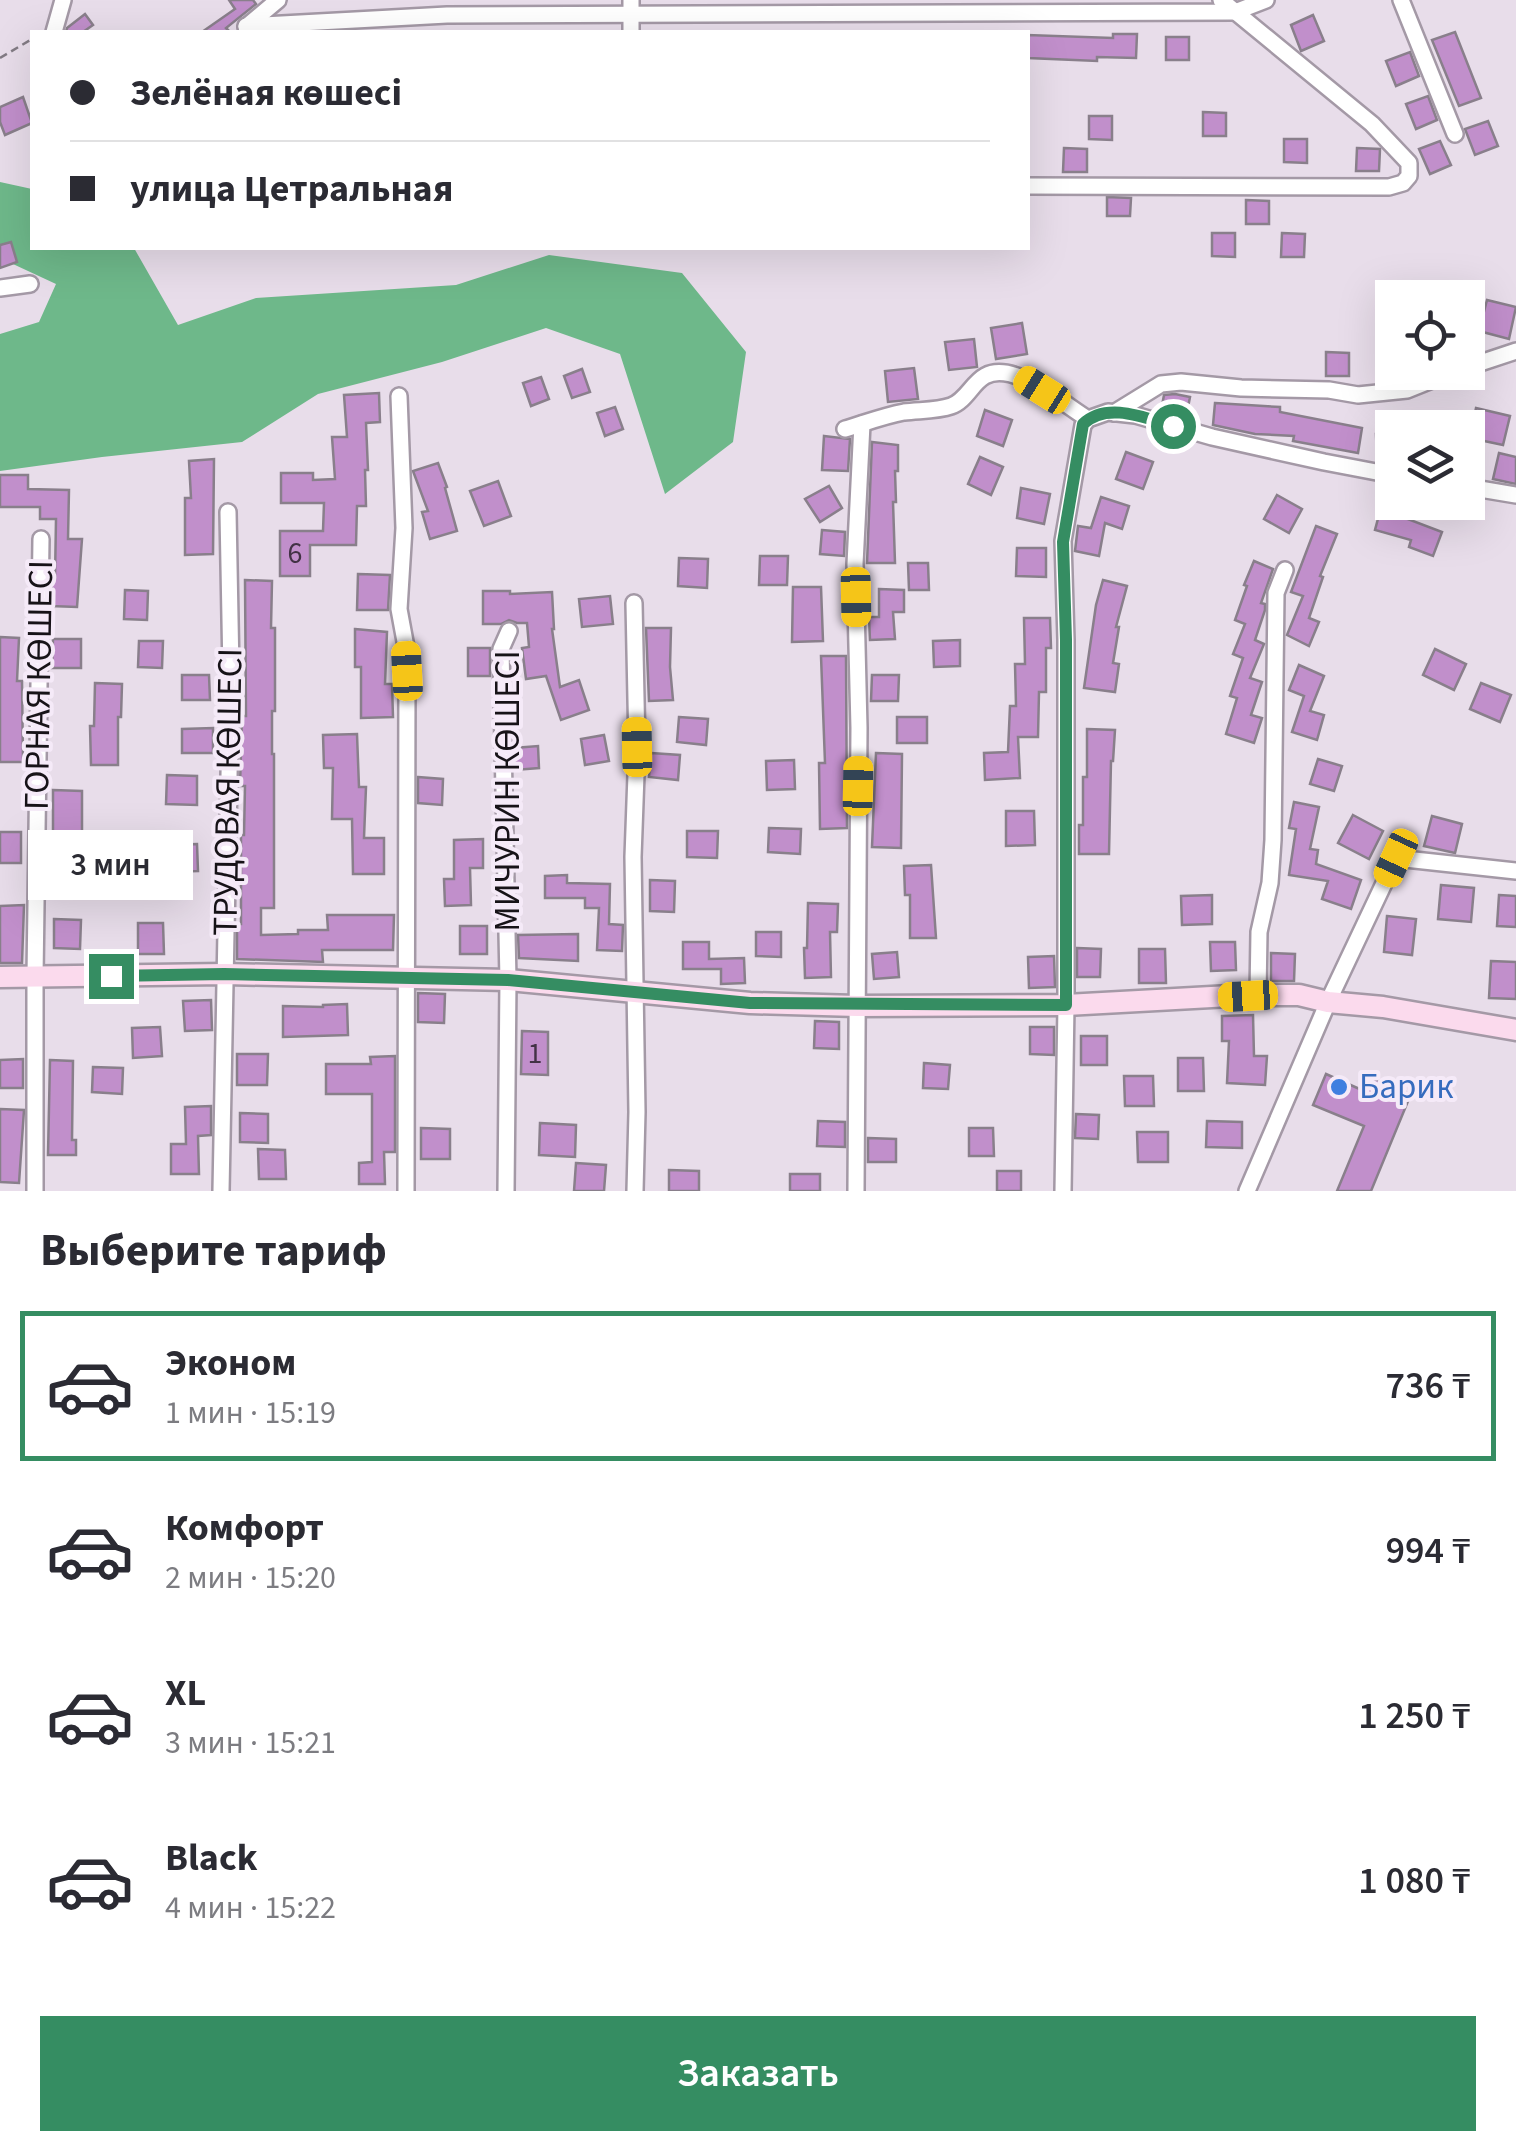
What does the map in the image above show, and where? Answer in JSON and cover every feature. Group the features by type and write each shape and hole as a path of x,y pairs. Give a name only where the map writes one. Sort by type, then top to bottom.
{"street":[{"path":"55,30 63,0"},
{"path":"242,30 278,0"},
{"path":"1030,186 1390,187 1403,183 1409,176 1409,163 1372,124 1221,0"},
{"path":"242,30 447,15 1235,12 1266,0"},
{"path":"1402,0 1455,134"},
{"path":"0,288 30,284"},
{"path":"1485,362 1516,352"},
{"path":"844,428 874,418 953,406 991,372 1020,376 1085,422"},
{"path":"1114,413 1161,384 1181,382 1329,390 1358,396 1408,390"},
{"path":"399,396 404,528 399,610 407,671 406,1191"},
{"path":"1085,422 1108,412 1135,415 1375,472"},
{"path":"1062,1191 1066,1005 1063,542 1085,422"},
{"path":"856,1191 859,728 855,564 862,424"},
{"path":"1485,490 1516,495"},
{"name":"ТРУДОВАЯ КӨШЕСІ","path":"221,1191 231,672 228,512"},
{"name":"ГОРНАЯ КӨШЕСІ","path":"35,1191 42,539"},
{"path":"1258,995 1259,932 1270,884 1273,840 1276,593 1285,570"},
{"path":"634,603 636,1191"},
{"name":"МИЧУРИН КӨШЕСІ","path":"506,1191 508,980 501,649 510,631"},
{"path":"1247,1191 1328,1002 1396,858 1516,871"},
{"path":"0,978 224,974 508,980 750,1003 856,1006 1066,1005 1299,996 1516,1030"}],"path":[{"path":"0,58 30,41"}],"green space":[{"path":"0,182 30,189 30,250 135,250 178,325 256,298 456,285 549,255 682,273 746,352 733,442 665,494 620,354 546,328 442,362 318,394 242,442 0,471 0,334 39,322 56,284 0,258"}],"building":[{"path":"229,0 253,0 256,4 228,30 205,30 235,9"},
{"path":"85,14 93,25 86,30 67,28"},
{"path":"1313,15 1324,41 1301,51 1291,25"},
{"path":"1455,32 1481,98 1459,106 1432,40"},
{"path":"1113,34 1137,34 1136,58 1030,58 1030,35 1113,38"},
{"path":"1166,37 1189,37 1189,60 1166,60"},
{"path":"1410,52 1419,76 1396,86 1386,61"},
{"path":"1428,96 1437,120 1416,129 1406,104"},
{"path":"23,97 30,124 5,135 0,107"},
{"path":"1203,112 1226,113 1226,136 1203,136"},
{"path":"1089,116 1112,116 1112,140 1089,139"},
{"path":"1488,121 1498,146 1475,155 1465,129"},
{"path":"1284,139 1307,139 1307,163 1284,162"},
{"path":"1440,141 1451,165 1430,174 1419,149"},
{"path":"1064,148 1087,149 1087,172 1063,172"},
{"path":"1357,148 1380,149 1379,171 1356,171"},
{"path":"1107,197 1131,198 1130,216 1107,216"},
{"path":"1246,200 1269,201 1269,224 1246,224"},
{"path":"1212,233 1235,233 1235,257 1212,256"},
{"path":"1282,233 1305,234 1304,257 1281,257"},
{"path":"11,242 17,262 0,268 0,245"},
{"path":"1487,300 1516,307 1509,339 1485,333"},
{"path":"1022,323 1027,354 996,359 991,328"},
{"path":"974,339 977,367 949,370 945,342"},
{"path":"1326,352 1349,353 1349,376 1326,376"},
{"path":"914,368 918,399 888,402 885,371"},
{"path":"582,369 590,392 572,398 564,376"},
{"path":"541,377 549,399 531,406 523,383"},
{"path":"379,393 380,422 366,423 366,506 357,506 356,545 310,545 310,576 280,576 280,531 323,531 324,503 281,503 281,473 313,473 313,480 335,479 332,437 347,437 344,395"},
{"path":"1164,395 1190,397 1186,418 1161,411"},
{"path":"1215,403 1280,407 1280,412 1362,428 1358,453 1293,441 1294,436 1255,434 1213,425"},
{"path":"615,407 623,429 605,436 597,413"},
{"path":"985,410 1012,420 1003,446 977,436"},
{"path":"1485,410 1510,416 1503,445 1485,441"},
{"path":"824,436 850,439 848,471 822,470"},
{"path":"872,442 898,445 893,502 895,563 867,563"},
{"path":"1126,452 1153,462 1143,489 1116,479"},
{"path":"1499,453 1516,457 1516,484 1493,479"},
{"path":"980,457 1003,467 991,495 968,484"},
{"path":"214,459 213,554 185,555 185,498 191,498 189,461"},
{"path":"438,463 457,531 430,539 422,512 428,511 413,471"},
{"path":"0,475 28,475 28,489 69,490 68,539 82,539 77,607 51,606 56,519 40,519 40,507 0,507"},
{"path":"498,481 511,516 484,526 470,491"},
{"path":"829,486 842,508 820,522 805,499"},
{"path":"1021,488 1050,494 1044,524 1017,518"},
{"path":"1277,495 1302,509 1289,533 1264,519"},
{"path":"1101,497 1129,506 1122,529 1105,523 1099,556 1075,551 1078,526 1091,528"},
{"path":"1378,520 1410,520 1442,532 1433,556 1409,547 1411,540 1375,530"},
{"path":"1316,526 1337,534 1309,618 1319,622 1309,646 1287,635 1303,596 1291,592"},
{"path":"822,530 845,532 844,556 820,554"},
{"path":"1017,548 1046,548 1046,577 1016,576"},
{"path":"760,556 788,556 787,585 759,585"},
{"path":"679,558 708,559 707,588 678,586"},
{"path":"1254,561 1273,569 1261,603 1265,610 1255,640 1264,644 1250,678 1262,682 1251,715 1262,718 1254,743 1226,734 1237,698 1230,696 1243,658 1233,654 1245,624 1235,620"},
{"path":"908,563 928,563 929,590 909,590"},
{"path":"358,574 390,575 388,610 357,610"},
{"path":"245,580 272,581 271,628 275,628 274,908 261,908 261,935 328,930 327,915 394,915 393,950 322,950 323,962 237,959 244,835 245,786 240,786 242,716 246,716"},
{"path":"1103,580 1127,586 1116,627 1113,663 1119,664 1115,692 1084,688"},
{"path":"793,587 821,587 823,641 792,642"},
{"path":"879,589 904,590 904,612 893,612 895,639 870,640 869,617 879,617"},
{"path":"125,590 148,591 147,620 124,619"},
{"path":"483,591 552,592 552,629 560,687 579,680 589,710 561,720 546,676 526,679 522,648 529,647 527,623 509,620 483,624"},
{"path":"610,596 613,624 582,627 579,599"},
{"path":"1024,618 1050,618 1051,648 1046,648 1046,692 1039,692 1038,737 1018,737 1020,778 985,780 984,753 1008,752 1010,706 1016,706 1015,664 1025,664"},
{"path":"646,628 671,628 673,700 649,701"},
{"path":"355,629 387,632 385,684 392,684 393,717 361,718 361,667 355,667"},
{"path":"0,637 19,638 17,681 22,681 23,762 0,762"},
{"path":"53,639 81,639 81,668 52,668"},
{"path":"960,640 960,666 934,667 933,641"},
{"path":"139,641 163,641 162,668 138,667"},
{"path":"468,648 490,648 490,676 468,676"},
{"path":"1435,649 1466,664 1454,690 1423,675"},
{"path":"821,656 846,656 847,828 820,829 819,763 825,763"},
{"path":"1299,665 1324,676 1310,711 1324,715 1317,740 1292,732 1304,696 1289,690"},
{"path":"182,675 209,675 210,700 182,700"},
{"path":"872,675 899,675 898,701 871,701"},
{"path":"95,683 122,684 118,765 91,765"},
{"path":"1481,683 1511,695 1500,722 1470,709"},
{"path":"679,717 708,719 706,745 677,742"},
{"path":"897,717 927,717 927,743 897,743"},
{"path":"213,728 213,753 182,753 182,729"},
{"path":"1087,729 1115,730 1109,854 1079,854 1083,777 1087,777"},
{"path":"357,734 359,787 366,787 364,838 384,838 384,874 353,874 352,819 332,819 333,768 324,768 323,735"},
{"path":"604,735 609,761 585,765 581,739"},
{"path":"538,746 539,768 515,770 514,748"},
{"path":"651,753 680,755 678,780 649,777"},
{"path":"876,753 902,754 901,848 872,847"},
{"path":"1318,759 1342,766 1334,791 1310,784"},
{"path":"794,760 795,789 767,790 766,761"},
{"path":"167,775 197,776 197,805 166,804"},
{"path":"418,777 443,779 442,805 418,803"},
{"path":"53,790 82,791 82,861 53,861"},
{"path":"1294,802 1319,807 1310,849 1318,850 1316,864 1361,880 1351,909 1322,899 1328,881 1289,875 1296,829 1289,828"},
{"path":"1006,811 1034,811 1035,845 1006,846"},
{"path":"1353,815 1383,831 1369,859 1338,843"},
{"path":"1432,816 1462,824 1455,853 1424,846"},
{"path":"769,828 801,829 800,854 768,852"},
{"path":"687,831 718,831 717,858 687,857"},
{"path":"0,832 21,832 21,863 0,863"},
{"path":"483,839 483,868 470,868 471,905 445,906 444,879 454,879 454,840"},
{"path":"197,844 198,871 164,872 164,845"},
{"path":"931,865 936,938 910,938 910,895 905,895 904,866"},
{"path":"567,875 567,883 610,884 609,924 623,925 622,951 597,950 599,908 585,908 585,898 545,898 545,876"},
{"path":"650,880 675,881 674,912 650,911"},
{"path":"1441,885 1474,888 1471,922 1438,919"},
{"path":"1212,895 1212,924 1182,925 1181,896"},
{"path":"1499,895 1516,896 1516,927 1497,926"},
{"path":"808,903 838,904 837,932 830,932 831,977 805,978"},
{"path":"24,905 22,963 0,963 0,906"},
{"path":"1387,916 1416,919 1412,955 1384,952"},
{"path":"54,919 81,920 80,949 54,948"},
{"path":"138,923 163,923 164,954 138,954"},
{"path":"460,926 487,926 487,954 460,954"},
{"path":"756,932 781,932 781,957 756,956"},
{"path":"578,934 578,961 519,958 518,935"},
{"path":"683,942 709,942 709,959 744,958 745,983 721,984 721,969 683,969"},
{"path":"1210,942 1235,942 1236,970 1211,971"},
{"path":"1077,948 1101,949 1100,977 1077,977"},
{"path":"1139,949 1165,949 1166,983 1139,983"},
{"path":"897,952 899,977 874,979 872,954"},
{"path":"1271,953 1295,954 1294,981 1271,981"},
{"path":"1054,956 1055,987 1029,988 1028,957"},
{"path":"1491,961 1516,962 1516,999 1489,998"},
{"path":"418,993 445,994 444,1023 418,1022"},
{"path":"211,1000 212,1030 185,1031 183,1001"},
{"path":"347,1004 348,1035 283,1037 283,1006"},
{"path":"1253,1015 1254,1056 1267,1056 1265,1085 1227,1083 1229,1041 1222,1041 1222,1016"},
{"path":"815,1021 839,1022 839,1049 814,1048"},
{"path":"160,1027 162,1056 133,1058 132,1028"},
{"path":"1030,1027 1054,1027 1054,1055 1030,1054"},
{"path":"522,1031 548,1032 548,1075 521,1074"},
{"path":"1081,1036 1107,1036 1107,1065 1081,1065"},
{"path":"237,1054 268,1054 267,1085 237,1085"},
{"path":"395,1056 395,1152 384,1152 385,1184 359,1184 359,1163 372,1162 372,1094 326,1094 326,1064 371,1064 370,1057"},
{"path":"1178,1058 1203,1058 1204,1091 1178,1091"},
{"path":"23,1059 23,1088 0,1088 0,1060"},
{"path":"50,1060 73,1061 72,1140 76,1140 76,1155 48,1155"},
{"path":"924,1063 950,1065 948,1089 923,1088"},
{"path":"93,1067 123,1068 122,1094 92,1092"},
{"path":"1326,1074 1364,1091 1370,1077 1411,1094 1371,1191 1337,1191 1364,1126 1313,1105"},
{"path":"1124,1076 1153,1076 1154,1106 1125,1106"},
{"path":"211,1106 211,1135 198,1136 199,1174 171,1174 171,1144 186,1144 185,1107"},
{"path":"0,1109 24,1110 19,1183 0,1182"},
{"path":"240,1113 268,1114 268,1143 240,1142"},
{"path":"1076,1114 1099,1115 1098,1139 1075,1138"},
{"path":"818,1121 845,1122 845,1147 817,1146"},
{"path":"1207,1121 1242,1122 1242,1148 1206,1147"},
{"path":"540,1123 576,1125 575,1157 539,1155"},
{"path":"421,1128 450,1129 450,1159 421,1159"},
{"path":"969,1128 993,1128 994,1156 969,1156"},
{"path":"1137,1132 1168,1132 1168,1162 1138,1162"},
{"path":"868,1138 896,1139 896,1162 868,1162"},
{"path":"258,1149 285,1150 286,1179 259,1179"},
{"path":"576,1163 606,1165 604,1191 574,1191"},
{"path":"669,1170 699,1171 699,1191 669,1191"},
{"path":"997,1171 1021,1171 1021,1191 997,1191"},
{"path":"790,1174 820,1174 820,1191 790,1191"}],"place":[{"name":"Барик","path":"1339,1087"}],"route":[{"path":"111,976 224,974 508,980 750,1003 1066,1005 1063,542 1075,467 1083,424 1088,419 1108,412 1173,426"}]}
